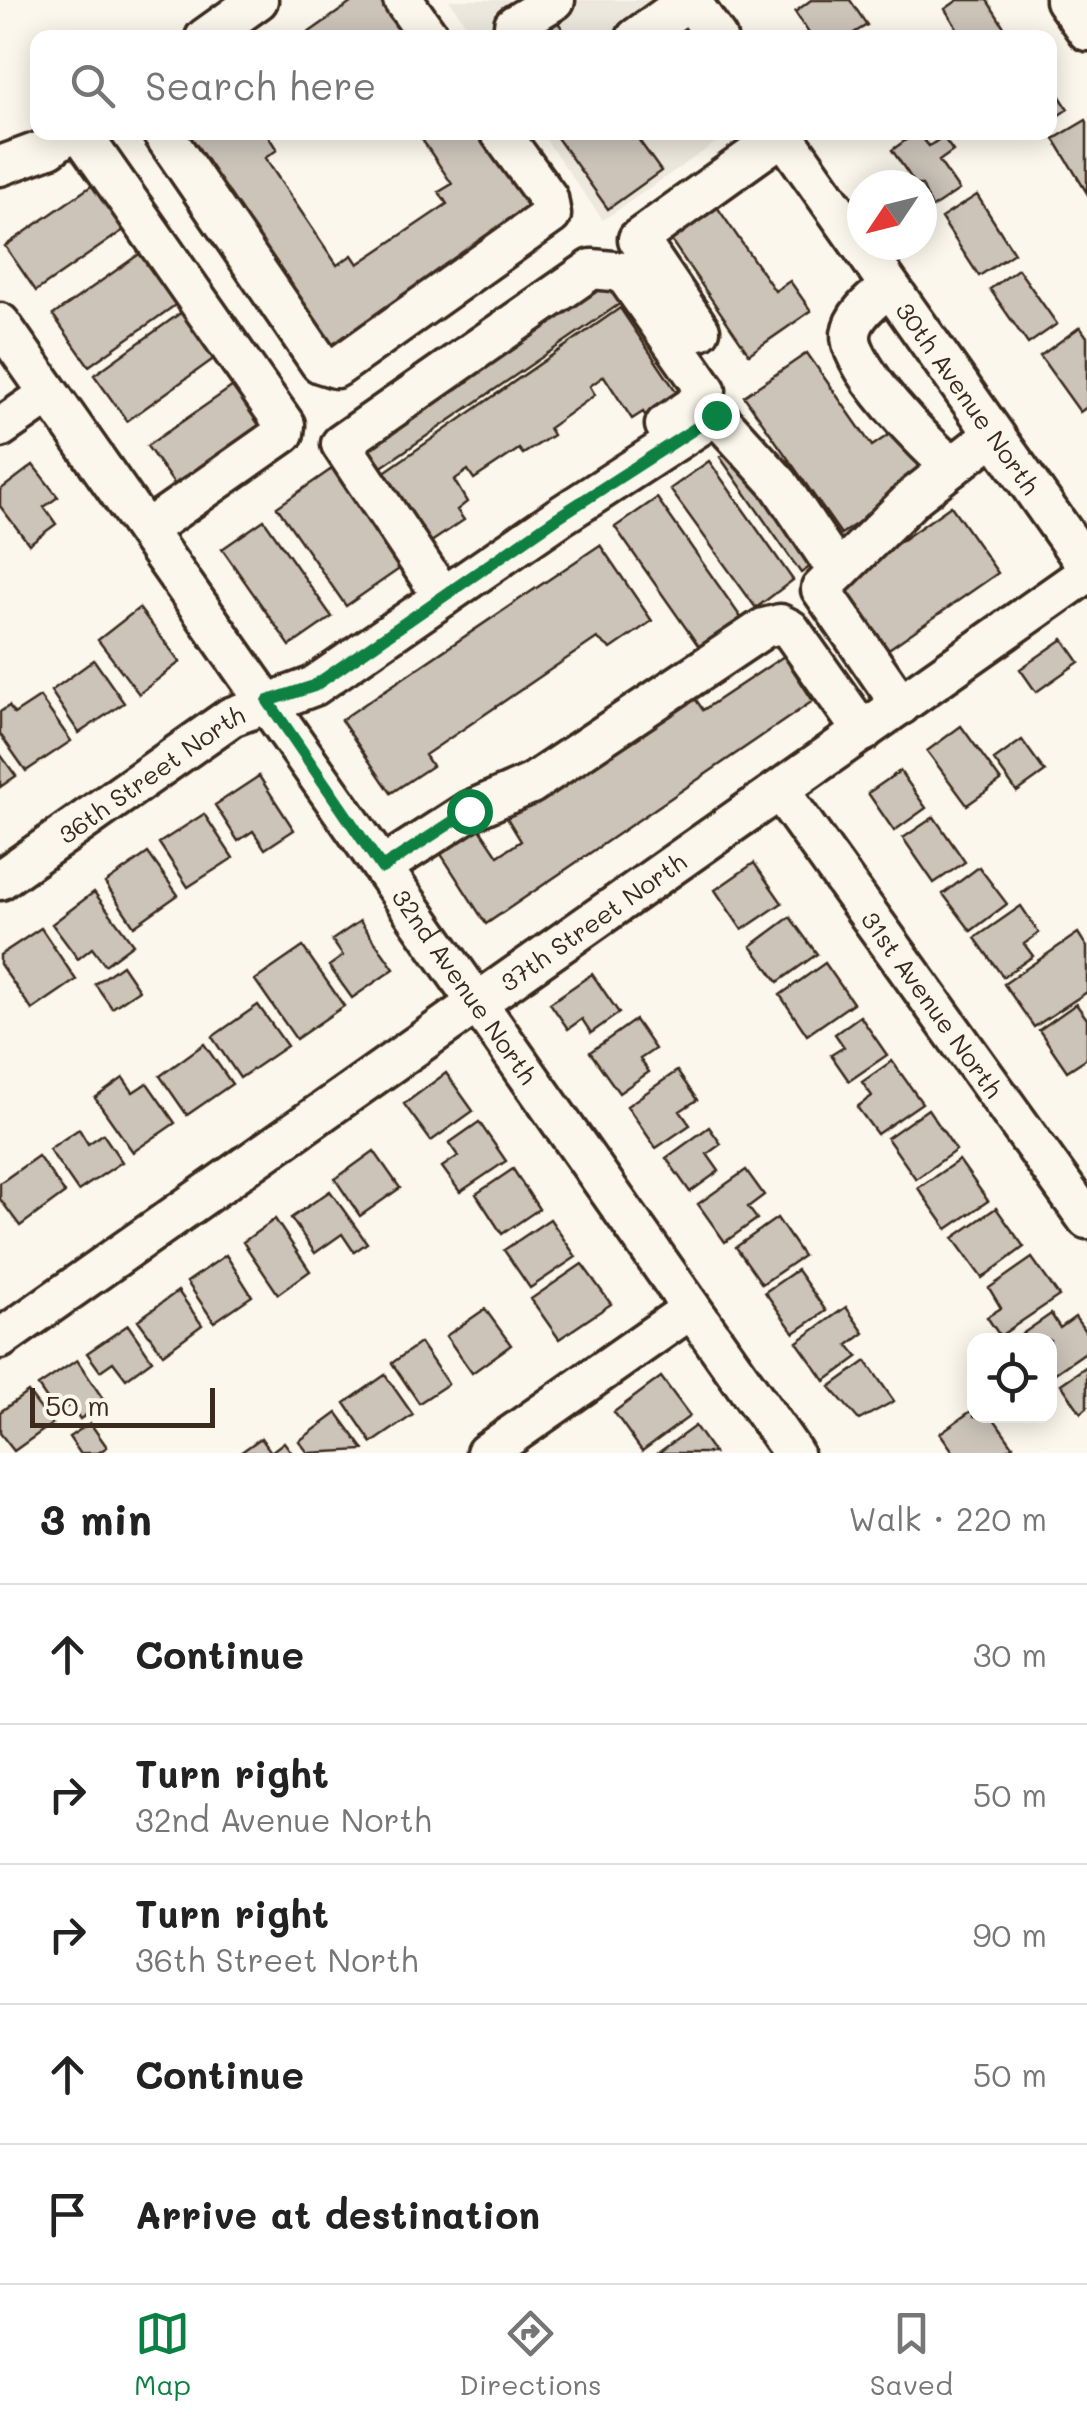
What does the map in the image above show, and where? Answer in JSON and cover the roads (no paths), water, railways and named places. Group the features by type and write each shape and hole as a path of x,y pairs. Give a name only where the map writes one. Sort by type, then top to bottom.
{"street":[{"path":"216,30 258,0"},
{"path":"403,0 424,30"},
{"path":"514,30 514,26 555,0"},
{"path":"647,30 690,0 711,30"},
{"path":"1065,0 1087,31"},
{"path":"0,166 49,148 60,140"},
{"path":"86,140 286,425 284,433 146,530"},
{"path":"167,140 320,363 336,368 551,214 548,198 506,140"},
{"path":"700,330 638,239 774,140"},
{"name":"30th Avenue North","path":"786,140 1087,569"},
{"path":"443,597 340,444 592,269 623,272 706,390 692,407 587,478 558,517"},
{"path":"889,286 867,305 853,326 852,346 918,440 952,467"},
{"name":"32nd Avenue North","path":"0,324 794,1453"},
{"path":"0,428 50,394"},
{"name":"36th Street North","path":"0,880 231,717 314,686 558,517 716,415 779,484 838,572"},
{"path":"902,705 820,589 915,496 993,435"},
{"name":"37th Street North","path":"0,1339 902,705 1087,569"},
{"path":"382,868 469,811 532,784 764,628 780,624 790,630 863,732"},
{"name":"31st Avenue North","path":"780,790 1087,1219"},
{"path":"486,1453 692,1309"}]}
